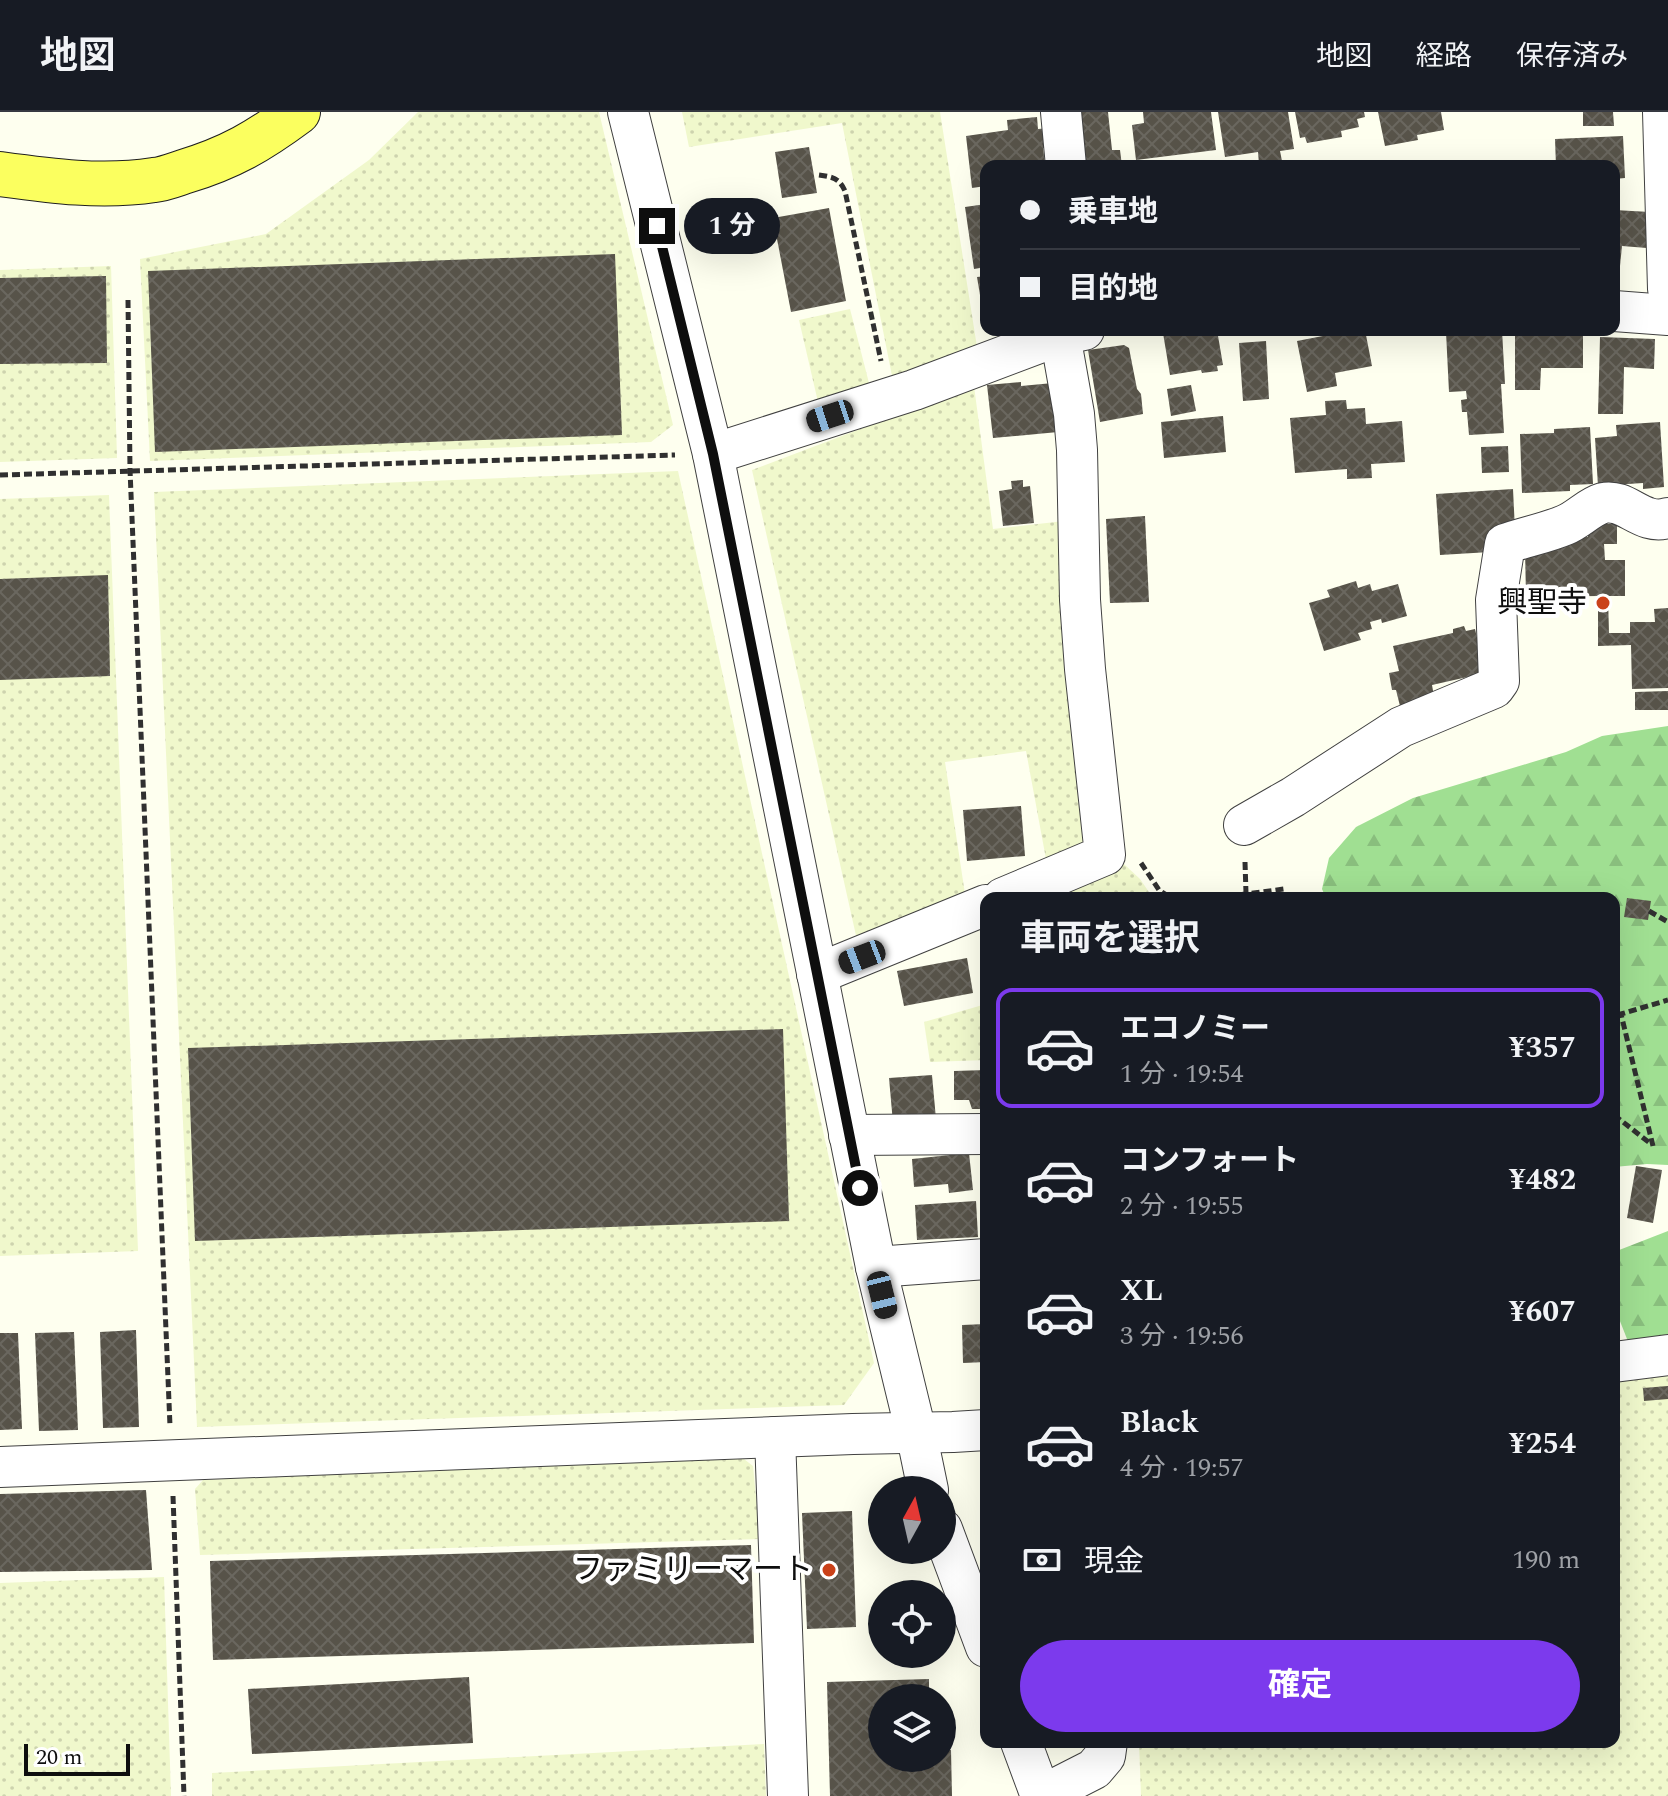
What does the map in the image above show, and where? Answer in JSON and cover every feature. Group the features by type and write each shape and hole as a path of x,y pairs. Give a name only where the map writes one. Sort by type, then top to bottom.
{"main road":[{"path":"0,174 72,183 156,180 237,152 298,112"}],"street":[{"path":"628,112 713,454 876,1267 925,1476"},
{"path":"1061,112 1065,160"},
{"path":"1663,112 1668,289"},
{"path":"1620,311 1668,315"},
{"path":"713,454 888,398 1064,336"},
{"path":"1017,892 1105,855 1081,614 1074,414 1078,336"},
{"path":"1244,825 1401,727 1494,688 1499,681 1496,600 1505,544 1566,525 1604,503 1622,505 1643,517 1659,521 1668,518"},
{"path":"817,974 980,907"},
{"path":"849,1135 980,1134"},
{"path":"876,1267 980,1259"},
{"path":"1620,1361 1668,1355"},
{"path":"0,1467 980,1430"},
{"path":"775,1437 788,1796"},
{"path":"955,1564 980,1631"},
{"path":"1023,1748 1041,1796 1094,1769 1105,1756 1106,1748"}],"path":[{"path":"819,175 841,181 845,191 888,398"},
{"path":"128,300 130,470 184,1796"},
{"path":"0,475 713,454"},
{"path":"1261,892 1284,889"},
{"path":"1649,911 1668,922"},
{"path":"1620,1120 1653,1146 1621,1014 1668,1000"}],"green space":[{"path":"418,112 599,112 673,425 651,442 150,461 140,259 266,234 369,160"},
{"path":"682,112 940,112 977,347 892,376 842,123 689,147"},
{"path":"111,266 117,458 0,462 0,270"},
{"path":"850,309 870,387 818,402 799,320"},
{"path":"974,386 993,529 1064,521 1091,837 1083,850 1046,859 1026,751 945,762 965,894 857,940 752,470"},
{"path":"678,471 874,1363 844,1405 197,1427 154,492"},
{"path":"109,495 138,1251 0,1256 0,499"},
{"path":"1668,726 1668,1165 1620,1166 1620,892 1323,892 1322,889 1329,858 1356,827 1413,798 1566,752 1602,736"},
{"path":"1124,864 1149,892 1055,892"},
{"path":"980,1006 980,1060 930,1062 924,1022"},
{"path":"1668,1231 1668,1334 1629,1344 1620,1321 1620,1250"},
{"path":"1668,1375 1668,1796 1141,1796 1139,1748 1620,1748 1620,1380"},
{"path":"740,1456 753,1466 760,1539 200,1555 195,1489 203,1480"},
{"path":"164,1577 171,1796 0,1796 0,1583"},
{"path":"764,1744 766,1796 212,1796 212,1773"}],"building":[{"path":"1077,112 1108,112 1112,150 1120,150 1121,160 1081,160"},
{"path":"1143,112 1211,112 1216,150 1136,160 1132,125 1144,123"},
{"path":"1218,112 1288,112 1294,149 1280,151 1282,160 1259,160 1258,152 1225,157"},
{"path":"1295,112 1364,112 1365,117 1357,119 1359,127 1341,131 1342,137 1307,143 1305,137 1300,138"},
{"path":"1378,112 1441,112 1444,130 1417,135 1418,140 1385,146"},
{"path":"1583,112 1613,112 1614,126 1583,126"},
{"path":"1037,117 1038,129 1050,128 1053,147 1043,148 1044,160 980,160 980,187 972,188 966,136 1008,130 1007,120"},
{"path":"1623,136 1625,178 1620,178 1620,160 1556,160 1555,139"},
{"path":"809,147 817,193 782,198 775,152"},
{"path":"980,205 980,268 974,269 965,207"},
{"path":"829,208 846,301 791,312 773,218"},
{"path":"1620,210 1650,212 1647,248 1622,246 1620,266"},
{"path":"615,254 622,435 155,452 148,271"},
{"path":"106,276 107,363 0,364 0,278"},
{"path":"1164,336 1218,336 1223,365 1217,366 1218,371 1202,373 1201,370 1170,375"},
{"path":"1323,336 1366,336 1372,366 1335,373 1337,386 1307,392 1297,341"},
{"path":"1446,336 1502,336 1504,433 1469,435 1467,412 1462,412 1461,400 1467,399 1466,391 1449,392"},
{"path":"1515,336 1583,336 1583,368 1541,368 1540,390 1515,390"},
{"path":"1600,337 1655,339 1654,369 1624,367 1623,414 1598,414"},
{"path":"1266,341 1269,399 1243,401 1239,343"},
{"path":"1124,345 1129,348 1143,414 1100,422 1088,350"},
{"path":"1021,382 1021,386 1053,383 1058,432 993,438 987,385"},
{"path":"1191,385 1196,411 1171,416 1167,389"},
{"path":"1346,400 1347,409 1365,408 1366,424 1402,421 1405,462 1371,464 1372,478 1347,479 1347,469 1295,473 1290,418 1326,415 1325,401"},
{"path":"1223,416 1226,452 1164,458 1161,422"},
{"path":"1660,422 1664,487 1643,489 1643,483 1598,486 1595,438 1617,436 1616,425"},
{"path":"1590,427 1593,484 1570,485 1570,491 1522,493 1520,434"},
{"path":"1508,446 1509,472 1482,473 1481,447"},
{"path":"1023,480 1023,487 1030,486 1034,523 1003,526 999,491 1012,489 1011,481"},
{"path":"1513,489 1515,530 1489,531 1490,552 1440,555 1436,494"},
{"path":"1145,516 1149,602 1110,603 1106,519"},
{"name":"興聖寺","path":"1588,524 1617,524 1617,544 1604,544 1605,560 1625,560 1625,596 1608,596 1609,633 1630,633 1630,622 1655,622 1654,609 1668,608 1668,688 1632,689 1631,645 1598,646 1598,596 1526,597 1525,549 1560,549 1560,538 1588,537"},
{"path":"108,575 110,676 0,680 0,579"},
{"path":"1356,581 1358,588 1370,584 1372,591 1398,584 1407,616 1382,623 1381,619 1370,622 1372,629 1358,633 1361,640 1324,651 1309,603 1330,597 1327,590"},
{"path":"1464,626 1466,631 1475,629 1485,673 1432,685 1435,702 1401,710 1389,673 1399,671 1393,646 1453,633 1453,629"},
{"path":"1668,691 1668,710 1635,710 1635,692"},
{"path":"1021,806 1025,856 967,861 963,810"},
{"path":"1627,898 1651,901 1648,920 1624,917"},
{"path":"967,958 973,993 904,1006 897,971"},
{"path":"783,1029 789,1221 195,1241 188,1048"},
{"path":"980,1070 980,1109 972,1109 969,1100 954,1100 954,1071"},
{"path":"932,1075 936,1119 893,1123 889,1078"},
{"path":"969,1153 973,1190 949,1193 948,1184 914,1187 912,1159"},
{"path":"1636,1166 1662,1170 1653,1223 1627,1218"},
{"path":"976,1201 978,1237 917,1240 915,1205"},
{"path":"980,1324 980,1362 963,1363 962,1325"},
{"path":"136,1330 139,1427 103,1428 100,1332"},
{"path":"74,1332 78,1430 39,1431 35,1333"},
{"path":"0,1333 18,1333 22,1429 0,1430"},
{"path":"1668,1386 1668,1399 1644,1401 1643,1388"},
{"path":"146,1490 152,1570 0,1572 0,1494"},
{"name":"ファミリーマート","path":"852,1511 856,1627 807,1629 802,1513"},
{"path":"751,1545 754,1643 213,1660 210,1561"},
{"path":"469,1677 473,1743 252,1754 248,1689"},
{"path":"929,1679 929,1684 868,1684 868,1772 951,1772 952,1796 830,1796 827,1682"}],"place":[{"name":"興聖寺","path":"1603,603"},
{"name":"ファミリーマート","path":"829,1570"}],"route":[{"path":"657,226 713,454 860,1188"}]}
